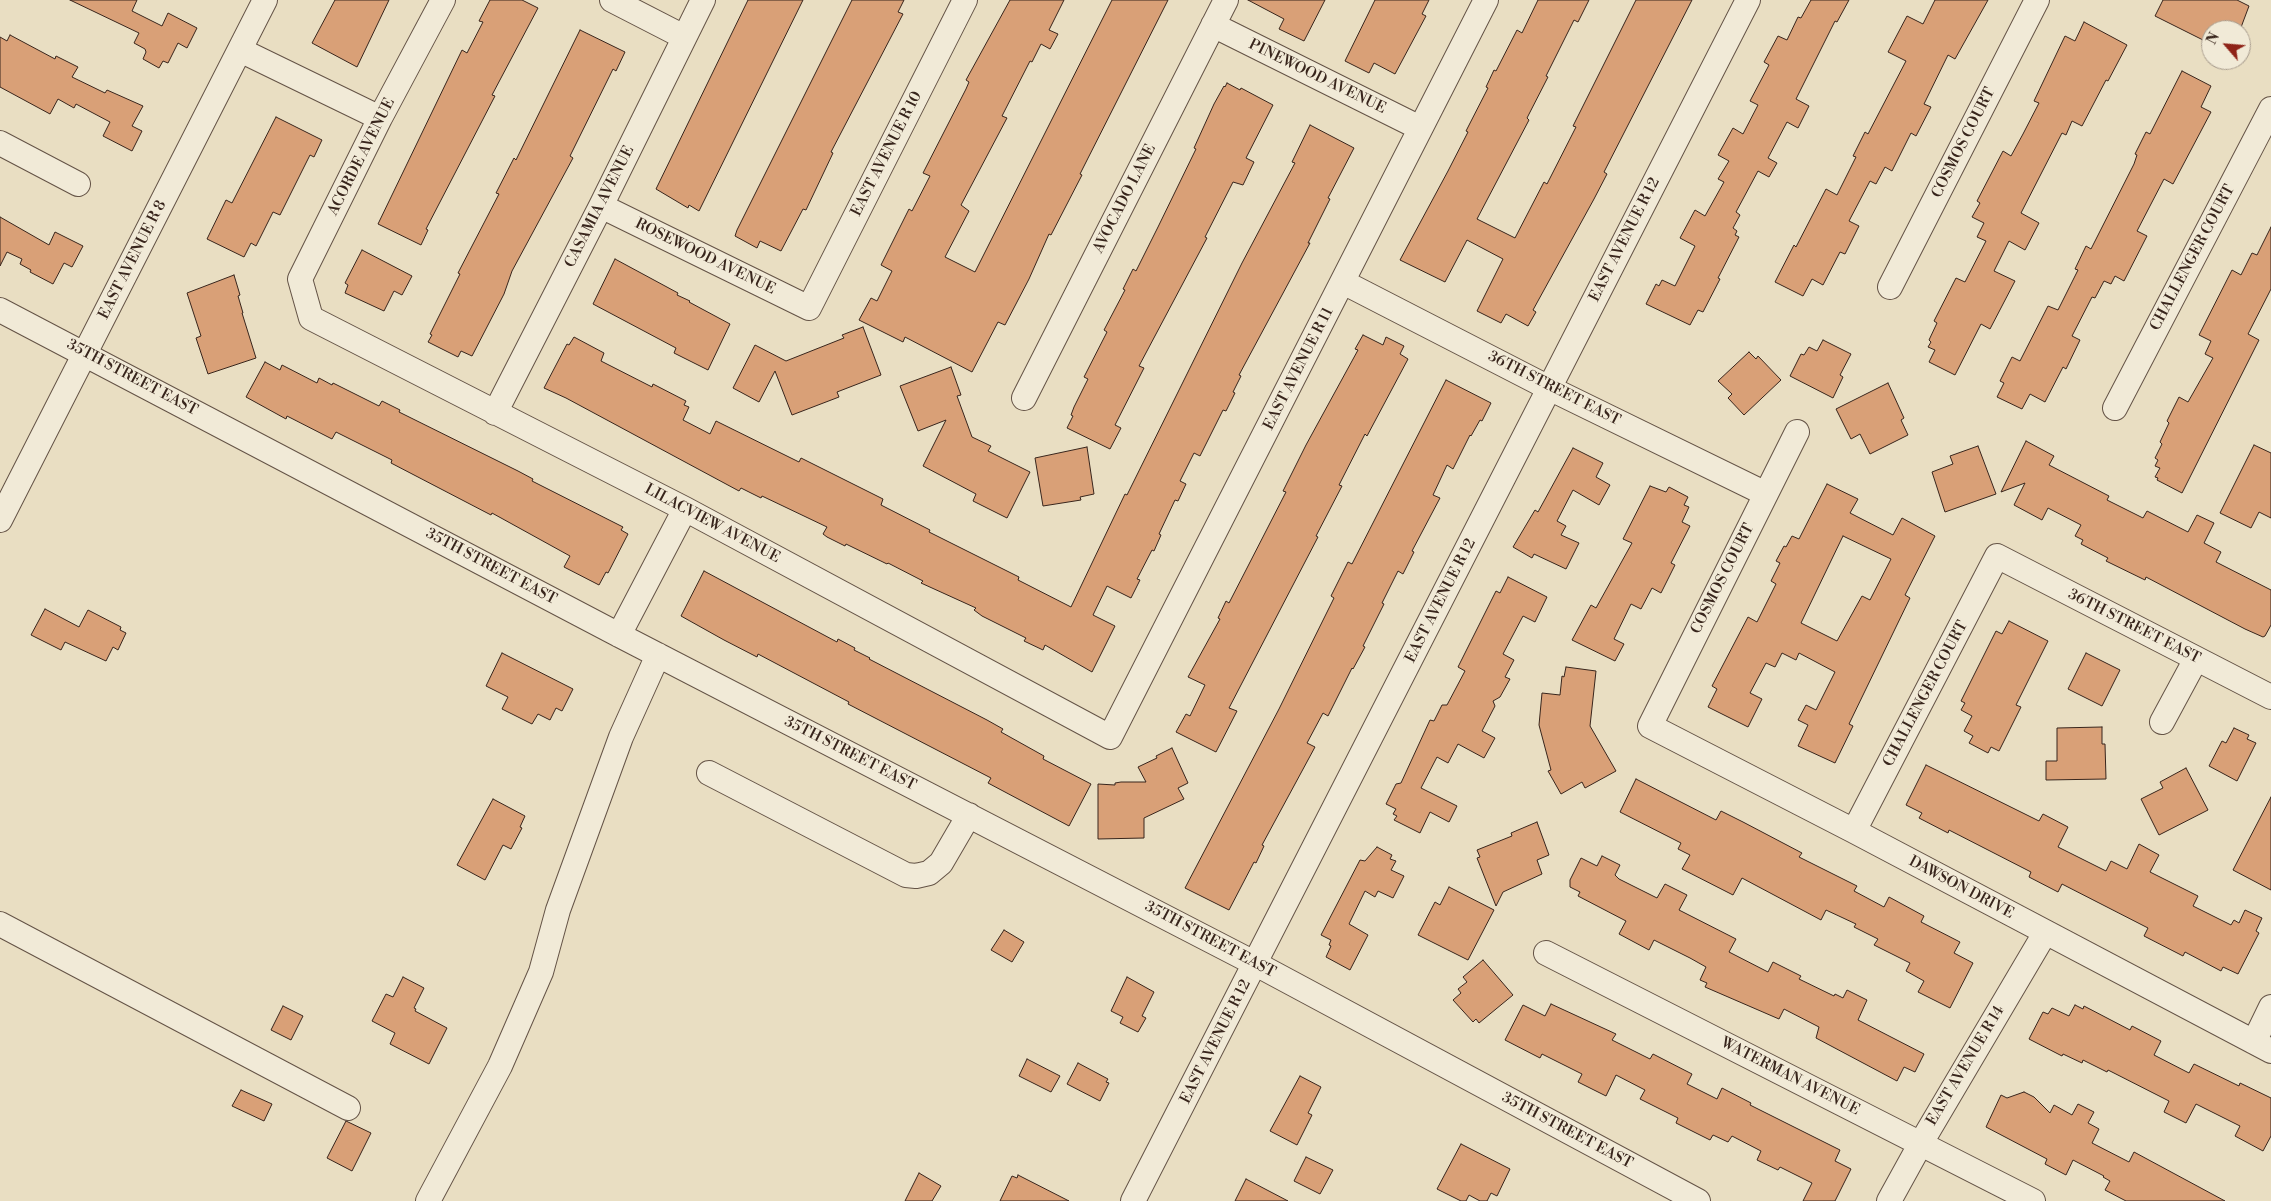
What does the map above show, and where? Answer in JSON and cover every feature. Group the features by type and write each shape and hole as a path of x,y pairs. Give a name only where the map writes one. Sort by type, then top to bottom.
{"street":[{"name":"EAST AVENUE R 8","path":"0,520 265,0"},
{"name":"ACORDE AVENUE","path":"311,318 300,279 380,118 443,0"},
{"path":"612,0 684,36"},
{"name":"CASAMIA AVENUE","path":"495,412 601,206 703,0"},
{"name":"EAST AVENUE R 10","path":"809,308 965,0"},
{"name":"AVOCADO LANE","path":"1024,398 1226,0"},
{"name":"EAST AVENUE R 11","path":"1110,737 1486,0"},
{"name":"EAST AVENUE R 12","path":"1133,1201 1748,0"},
{"name":"COSMOS COURT","path":"1890,287 2037,0"},
{"name":"PINEWOOD AVENUE","path":"1213,25 1420,128"},
{"path":"240,50 380,118"},
{"name":"CHALLENGER COURT","path":"2116,408 2271,109"},
{"path":"0,143 78,184"},
{"name":"ROSEWOOD AVENUE","path":"601,206 809,308"},
{"name":"36TH STREET EAST","path":"1343,282 1549,388 1766,494"},
{"name":"35TH STREET EAST","path":"0,310 619,635 1256,964 1698,1201"},
{"name":"LILACVIEW AVENUE","path":"311,318 685,509 1110,737"},
{"name":"COSMOS COURT","path":"1650,726 1797,432"},
{"path":"619,635 685,509"},
{"name":"36TH STREET EAST","path":"1997,556 2271,697"},
{"name":"CHALLENGER COURT","path":"1854,831 1997,556"},
{"path":"428,1201 500,1066 541,972 558,910 621,737 658,654"},
{"path":"2162,722 2196,659"},
{"name":"DAWSON DRIVE","path":"1650,726 2262,1046"},
{"path":"709,773 906,876 929,873 941,863 969,815"},
{"path":"0,924 348,1108"},
{"name":"EAST AVENUE R 14","path":"1889,1201 1921,1143 2046,933"},
{"name":"WATERMAN AVENUE","path":"1546,953 2033,1201"},
{"path":"2262,1046 2271,1007"}],"building":[{"path":"70,0 137,0 132,11 162,26 168,13 197,28 187,48 178,43 168,63 163,61 159,68 143,59 146,52 145,49 134,43 139,33"},
{"path":"335,0 389,0 357,67 312,43"},
{"path":"490,0 522,0 538,8 492,95 495,96 426,229 428,230 421,245 378,224 462,50 467,53 483,22 479,21"},
{"path":"748,0 803,0 699,211 689,205 688,208 656,189"},
{"path":"852,0 904,0 898,12 903,14 831,152 833,153 806,210 803,209 781,251 760,241 757,248 735,236 737,230"},
{"path":"1010,0 1064,0 1049,30 1058,34 1050,49 1041,44 1032,62 1030,61 1002,116 1007,118 961,205 969,211 945,257 975,272 1112,0 1168,0 1080,174 1082,175 1051,235 1049,234 1029,279 1005,325 998,322 972,372 905,337 903,342 859,320 871,298 877,301 892,271 881,265 909,209 912,211 930,176 923,173 966,89 969,82 966,80"},
{"path":"1248,0 1325,0 1304,41 1279,29 1284,19"},
{"path":"1375,0 1429,0 1422,14 1426,16 1395,74 1374,63 1369,73 1345,61"},
{"path":"1538,0 1589,0 1578,22 1574,20 1527,118 1529,120 1477,219 1515,238 1544,182 1547,184 1576,127 1573,126 1636,0 1692,0 1604,172 1607,174 1533,310 1536,312 1528,326 1506,314 1501,323 1477,311 1503,259 1467,240 1445,282 1400,260 1468,132 1466,131 1488,88 1486,87 1494,70 1496,71 1517,30 1522,33"},
{"path":"1811,0 1849,0 1837,22 1835,21 1796,99 1809,106 1798,128 1787,122 1768,158 1777,163 1769,177 1758,171 1736,212 1740,215 1733,228 1737,231 1735,235 1739,237 1703,312 1698,310 1690,325 1646,304 1656,284 1659,286 1662,280 1675,286 1695,246 1680,238 1695,210 1705,216 1724,182 1718,179 1729,161 1718,155 1733,128 1743,134 1758,105 1750,101 1769,65 1764,62 1778,36 1787,40 1798,17 1801,18"},
{"path":"1935,0 1988,0 1955,59 1948,55 1924,104 1931,107 1916,136 1911,133 1892,171 1885,167 1876,184 1870,181 1849,221 1859,226 1845,254 1840,252 1823,285 1812,279 1803,296 1775,282 1794,245 1796,247 1826,189 1837,195 1856,157 1853,156 1865,132 1868,134 1906,61 1888,52 1907,16 1923,24"},
{"path":"2163,0 2237,0 2249,6 2244,20 2201,20 2201,39 2155,16"},
{"path":"2084,22 2127,45 2082,126 2072,121 2066,135 2062,133 2021,213 2039,223 2025,250 2009,241 1994,271 2015,281 1990,329 1981,324 1955,375 1929,362 1935,350 1928,347 1931,342 1929,340 1937,323 1934,321 1956,278 1965,282 1986,241 1977,237 1984,223 1972,217 1980,203 1977,201 2003,151 2011,156 2023,134 2039,103 2034,101 2065,36 2075,41"},
{"path":"580,30 625,52 616,71 613,69 570,156 573,158 512,271 504,294 472,356 461,351 458,357 428,342 432,335 430,334 460,274 458,273 499,194 496,193 514,158 516,160"},
{"path":"10,35 55,59 56,56 78,67 72,77 105,93 107,90 143,106 132,126 142,131 132,151 103,136 110,122 76,104 74,108 58,99 50,114 0,87 0,37 7,41"},
{"path":"2182,71 2211,86 2201,107 2211,112 2173,184 2164,179 2137,231 2147,236 2124,281 2115,276 2111,284 2104,281 2095,298 2092,297 2072,336 2080,340 2066,369 2063,367 2045,402 2030,394 2022,409 1997,397 2004,383 2000,381 2012,357 2020,361 2048,306 2058,310 2078,270 2075,269 2086,246 2091,249 2134,164 2137,155 2135,154 2146,132 2150,134"},
{"path":"1227,83 1240,90 1241,88 1273,105 1246,158 1254,162 1243,185 1233,182 1205,237 1207,238 1139,366 1144,368 1115,425 1121,428 1110,449 1067,428 1073,416 1071,415 1088,379 1084,377 1107,332 1104,330 1125,290 1123,289 1133,269 1136,271 1196,149 1194,148 1214,104"},
{"path":"276,117 322,140 314,157 310,155 280,215 273,212 256,246 251,243 244,257 207,239 226,200 232,203"},
{"path":"1310,125 1354,148 1328,198 1330,199 1308,243 1310,243 1239,375 1241,376 1233,392 1235,393 1226,411 1223,410 1200,456 1194,453 1180,481 1186,484 1178,501 1175,500 1159,534 1161,535 1154,551 1152,550 1137,579 1140,580 1131,598 1107,586 1093,615 1115,626 1092,672 1045,645 1043,650 1024,641 1026,638 982,616 974,610 976,608 921,583 923,581 888,563 827,537 823,534 827,527 762,496 761,498 741,488 739,491 544,388 567,344 569,345 574,337 604,353 601,361 652,387 653,384 686,401 684,405 689,407 683,420 710,434 716,421 799,462 801,458 883,499 881,505 930,530 929,532 1019,577 1018,580 1071,607 1125,494 1127,495 1242,263 1295,163 1292,162"},
{"path":"0,217 49,245 55,232 83,246 72,267 64,263 53,284 30,272 31,270 20,264 22,259 7,252 0,266"},
{"path":"2271,227 2271,289 2248,334 2259,340 2182,493 2157,480 2158,478 2155,477 2160,468 2155,466 2158,460 2155,458 2169,423 2167,421 2179,397 2188,402 2213,358 2205,354 2211,341 2199,335 2232,270 2241,275 2252,253 2257,255"},
{"path":"362,250 412,276 402,295 394,291 384,311 345,293 348,285 345,283"},
{"path":"615,259 730,324 708,370 674,353 676,348 593,304"},
{"path":"234,275 240,295 238,296 242,313 256,358 208,374 196,338 201,336 187,293"},
{"path":"863,327 881,375 837,392 839,397 792,415 775,371 759,402 733,388 755,345 786,361 844,338 842,335"},
{"path":"1363,335 1383,345 1386,337 1404,346 1400,354 1408,359 1367,436 1365,434 1339,485 1342,486 1316,536 1318,537 1229,708 1237,711 1216,752 1176,732 1186,714 1190,716 1205,685 1188,677 1220,619 1218,618 1226,601 1229,603 1286,492 1283,491 1358,350 1355,349"},
{"path":"1823,340 1851,354 1840,375 1843,377 1833,398 1790,376 1801,354 1804,355 1809,347 1817,351"},
{"path":"1749,352 1756,359 1758,356 1781,380 1744,415 1728,398 1732,394 1718,381"},
{"path":"265,362 280,370 282,365 317,383 319,378 332,385 333,383 379,406 382,401 400,410 399,412 518,471 533,479 532,481 623,527 621,530 628,534 608,573 606,572 599,585 564,567 570,556 492,513 491,515 391,463 392,460 336,432 332,439 287,416 286,419 246,397"},
{"path":"951,367 961,395 957,396 972,437 991,446 988,451 1030,472 1007,518 973,501 976,494 923,466 946,420 918,431 900,386"},
{"path":"1446,380 1491,403 1482,421 1480,420 1470,435 1453,469 1447,465 1433,495 1440,498 1412,551 1414,552 1403,574 1398,571 1363,646 1365,647 1352,668 1328,716 1323,713 1307,743 1315,747 1262,845 1264,846 1256,863 1254,862 1229,910 1185,888 1279,709 1334,598 1331,596 1348,562 1352,564"},
{"path":"1888,383 1904,418 1901,420 1908,435 1870,454 1860,434 1851,439 1836,409"},
{"path":"2026,441 2054,456 2049,465 2109,496 2107,500 2143,518 2147,511 2188,532 2197,515 2214,523 2204,543 2221,552 2216,562 2271,590 2271,625 2265,636 2263,637 2245,629 2146,577 2145,580 2106,561 2108,558 2081,544 2083,540 2075,536 2081,525 2048,508 2042,520 2014,505 2025,483 2001,492"},
{"path":"2254,445 2271,453 2271,518 2259,512 2251,528 2220,513"},
{"path":"1978,446 1996,494 1945,512 1932,472 1953,464 1950,456"},
{"path":"1087,447 1094,494 1080,497 1081,500 1043,506 1035,458"},
{"path":"1573,448 1603,463 1596,477 1610,485 1599,505 1573,490 1557,521 1566,526 1561,535 1579,543 1566,569 1534,554 1532,558 1513,547 1535,510 1538,512"},
{"path":"1827,484 1858,499 1850,513 1893,535 1902,518 1935,536 1905,595 1910,598 1849,724 1853,726 1835,763 1798,746 1808,725 1798,720 1806,705 1816,710 1835,672 1799,653 1796,660 1782,653 1775,667 1766,663 1750,693 1762,699 1748,727 1708,707 1717,689 1712,686 1748,617 1757,622 1776,584 1771,581 1780,563 1776,561 1784,546 1786,547 1792,536 1799,539","holes":["1843,536 1891,559 1870,600 1862,596 1837,641 1801,623"]},
{"path":"1650,486 1666,492 1669,487 1688,497 1684,505 1689,507 1682,522 1690,526 1671,563 1675,565 1661,593 1652,588 1641,609 1631,604 1614,639 1624,644 1615,661 1572,640 1591,605 1596,608 1632,543 1623,539"},
{"path":"704,571 837,642 838,639 855,648 854,650 869,659 987,720 1003,729 1001,732 1044,756 1043,759 1091,784 1069,826 988,783 991,778 848,704 849,702 758,654 757,657 681,616"},
{"path":"1508,577 1547,597 1535,622 1523,616 1503,654 1514,660 1505,677 1510,679 1500,697 1493,701 1495,706 1482,731 1495,738 1484,758 1458,744 1448,763 1437,757 1421,788 1457,806 1449,822 1430,812 1420,833 1394,820 1397,816 1393,814 1396,809 1386,804 1396,784 1401,783 1430,720 1434,721 1442,705 1447,705 1465,671 1458,667 1496,591 1500,593"},
{"path":"45,609 79,627 88,610 121,627 120,630 126,633 118,650 113,647 106,661 65,642 61,650 31,635"},
{"path":"2009,621 2048,641 2016,705 2021,707 1999,751 1991,747 1988,753 1969,743 1973,736 1964,731 1972,716 1961,710 1965,703 1961,701 1996,631 2002,634"},
{"path":"502,653 573,689 562,711 556,708 550,720 538,714 532,724 502,709 508,697 486,686"},
{"path":"2086,653 2120,670 2102,706 2068,689"},
{"path":"1566,667 1596,671 1590,726 1616,771 1585,788 1582,782 1561,794 1548,771 1551,770 1539,725 1542,693 1560,695 1562,676 1564,677"},
{"path":"2102,727 2102,744 2105,744 2106,779 2046,780 2046,761 2057,761 2057,728"},
{"path":"2234,728 2249,735 2247,739 2256,743 2237,781 2209,766 2222,741 2226,743"},
{"path":"1172,748 1188,783 1178,788 1184,799 1144,818 1144,838 1098,839 1098,784 1115,785 1115,783 1121,782 1146,782 1138,767"},
{"path":"1926,765 2039,821 2043,814 2068,827 2058,847 2106,871 2111,861 2127,869 2139,844 2159,855 2150,872 2198,896 2193,906 2231,925 2234,920 2239,923 2245,910 2262,918 2256,931 2259,933 2238,974 2223,967 2221,971 2185,952 2183,956 2144,936 2148,928 2062,884 2058,892 2029,877 2031,872 1949,830 1948,833 1919,818 1922,813 1906,805"},
{"path":"2186,768 2208,810 2159,835 2141,799 2163,788 2160,782"},
{"path":"1636,779 1716,820 1721,811 1743,822 1802,853 1799,857 1857,886 1854,891 1884,907 1889,897 1924,916 1921,922 1960,942 1954,953 1973,963 1950,1008 1918,992 1924,981 1906,971 1910,963 1874,945 1878,939 1854,927 1856,924 1826,910 1821,920 1742,878 1733,895 1682,869 1690,855 1678,849 1681,843 1620,812"},
{"path":"2271,797 2271,890 2233,870"},
{"path":"493,799 525,816 520,827 522,828 511,849 503,845 485,880 457,865"},
{"path":"1537,822 1549,855 1537,860 1542,874 1503,892 1496,906 1477,858 1480,857 1477,850 1512,836 1511,833"},
{"path":"1377,847 1392,855 1390,859 1396,861 1391,870 1404,876 1393,898 1378,891 1375,897 1365,891 1349,924 1368,935 1350,970 1326,957 1331,946 1329,945 1331,940 1321,935 1360,860 1365,861"},
{"path":"1602,856 1620,865 1615,875 1619,879 1657,898 1665,884 1687,895 1679,910 1736,939 1729,952 1768,972 1773,962 1801,976 1799,979 1834,996 1835,994 1843,998 1847,990 1867,1000 1858,1020 1924,1054 1915,1072 1904,1067 1897,1081 1816,1038 1819,1027 1784,1009 1779,1019 1705,987 1707,983 1700,980 1706,967 1690,958 1654,940 1649,950 1619,934 1626,921 1578,896 1580,892 1570,887 1570,880 1581,858 1597,866"},
{"path":"1449,887 1494,910 1468,960 1418,935 1435,902 1440,905"},
{"path":"1004,930 1024,942 1012,962 991,950"},
{"path":"1483,960 1513,995 1479,1023 1476,1019 1473,1022 1453,1000 1461,993 1458,989 1467,982 1463,977"},
{"path":"403,977 424,988 414,1008 416,1009 415,1011 447,1028 429,1064 390,1044 395,1033 372,1021 386,994 393,997"},
{"path":"1127,977 1154,992 1142,1016 1146,1018 1138,1032 1120,1023 1123,1017 1111,1011"},
{"path":"1551,1004 1616,1034 1612,1040 1650,1059 1653,1054 1692,1074 1687,1084 1717,1099 1722,1088 1751,1103 1750,1105 1840,1150 1835,1161 1851,1169 1835,1201 1803,1201 1812,1183 1780,1167 1778,1170 1757,1160 1761,1151 1732,1136 1728,1142 1713,1135 1710,1140 1676,1123 1678,1118 1640,1099 1645,1090 1616,1075 1606,1096 1578,1082 1582,1074 1542,1054 1540,1058 1505,1040 1523,1005 1545,1016"},
{"path":"2075,1005 2083,1009 2084,1006 2130,1030 2132,1026 2161,1041 2154,1055 2189,1073 2194,1064 2239,1086 2240,1083 2271,1098 2271,1136 2263,1151 2235,1136 2240,1126 2196,1104 2186,1123 2164,1112 2169,1101 2108,1070 2107,1072 2083,1060 2082,1063 2063,1054 2062,1056 2029,1039 2043,1012 2048,1014 2052,1008 2069,1016"},
{"path":"283,1006 303,1016 291,1040 271,1030"},
{"path":"1027,1059 1060,1076 1051,1092 1019,1076"},
{"path":"1078,1063 1108,1079 1106,1082 1109,1083 1100,1101 1067,1084"},
{"path":"1300,1076 1321,1087 1308,1113 1312,1115 1297,1145 1270,1131"},
{"path":"241,1090 272,1104 264,1121 232,1106"},
{"path":"2024,1092 2034,1097 2050,1113 2054,1105 2072,1115 2078,1104 2094,1112 2088,1123 2099,1129 2092,1143 2129,1162 2134,1152 2225,1201 2126,1201 2105,1190 2110,1181 2104,1176 2073,1160 2066,1175 2045,1164 2047,1159 1986,1127 2001,1095 2007,1098"},
{"path":"346,1121 371,1133 352,1171 327,1158"},
{"path":"1461,1144 1510,1169 1497,1196 1491,1193 1487,1201 1480,1201 1469,1195 1466,1201 1461,1201 1437,1189"},
{"path":"1306,1157 1333,1170 1320,1194 1294,1181"},
{"path":"919,1173 941,1186 932,1201 905,1201"},
{"path":"1018,1175 1069,1201 1000,1201 1012,1176 1017,1178"},
{"path":"1246,1179 1288,1201 1235,1201"}]}
